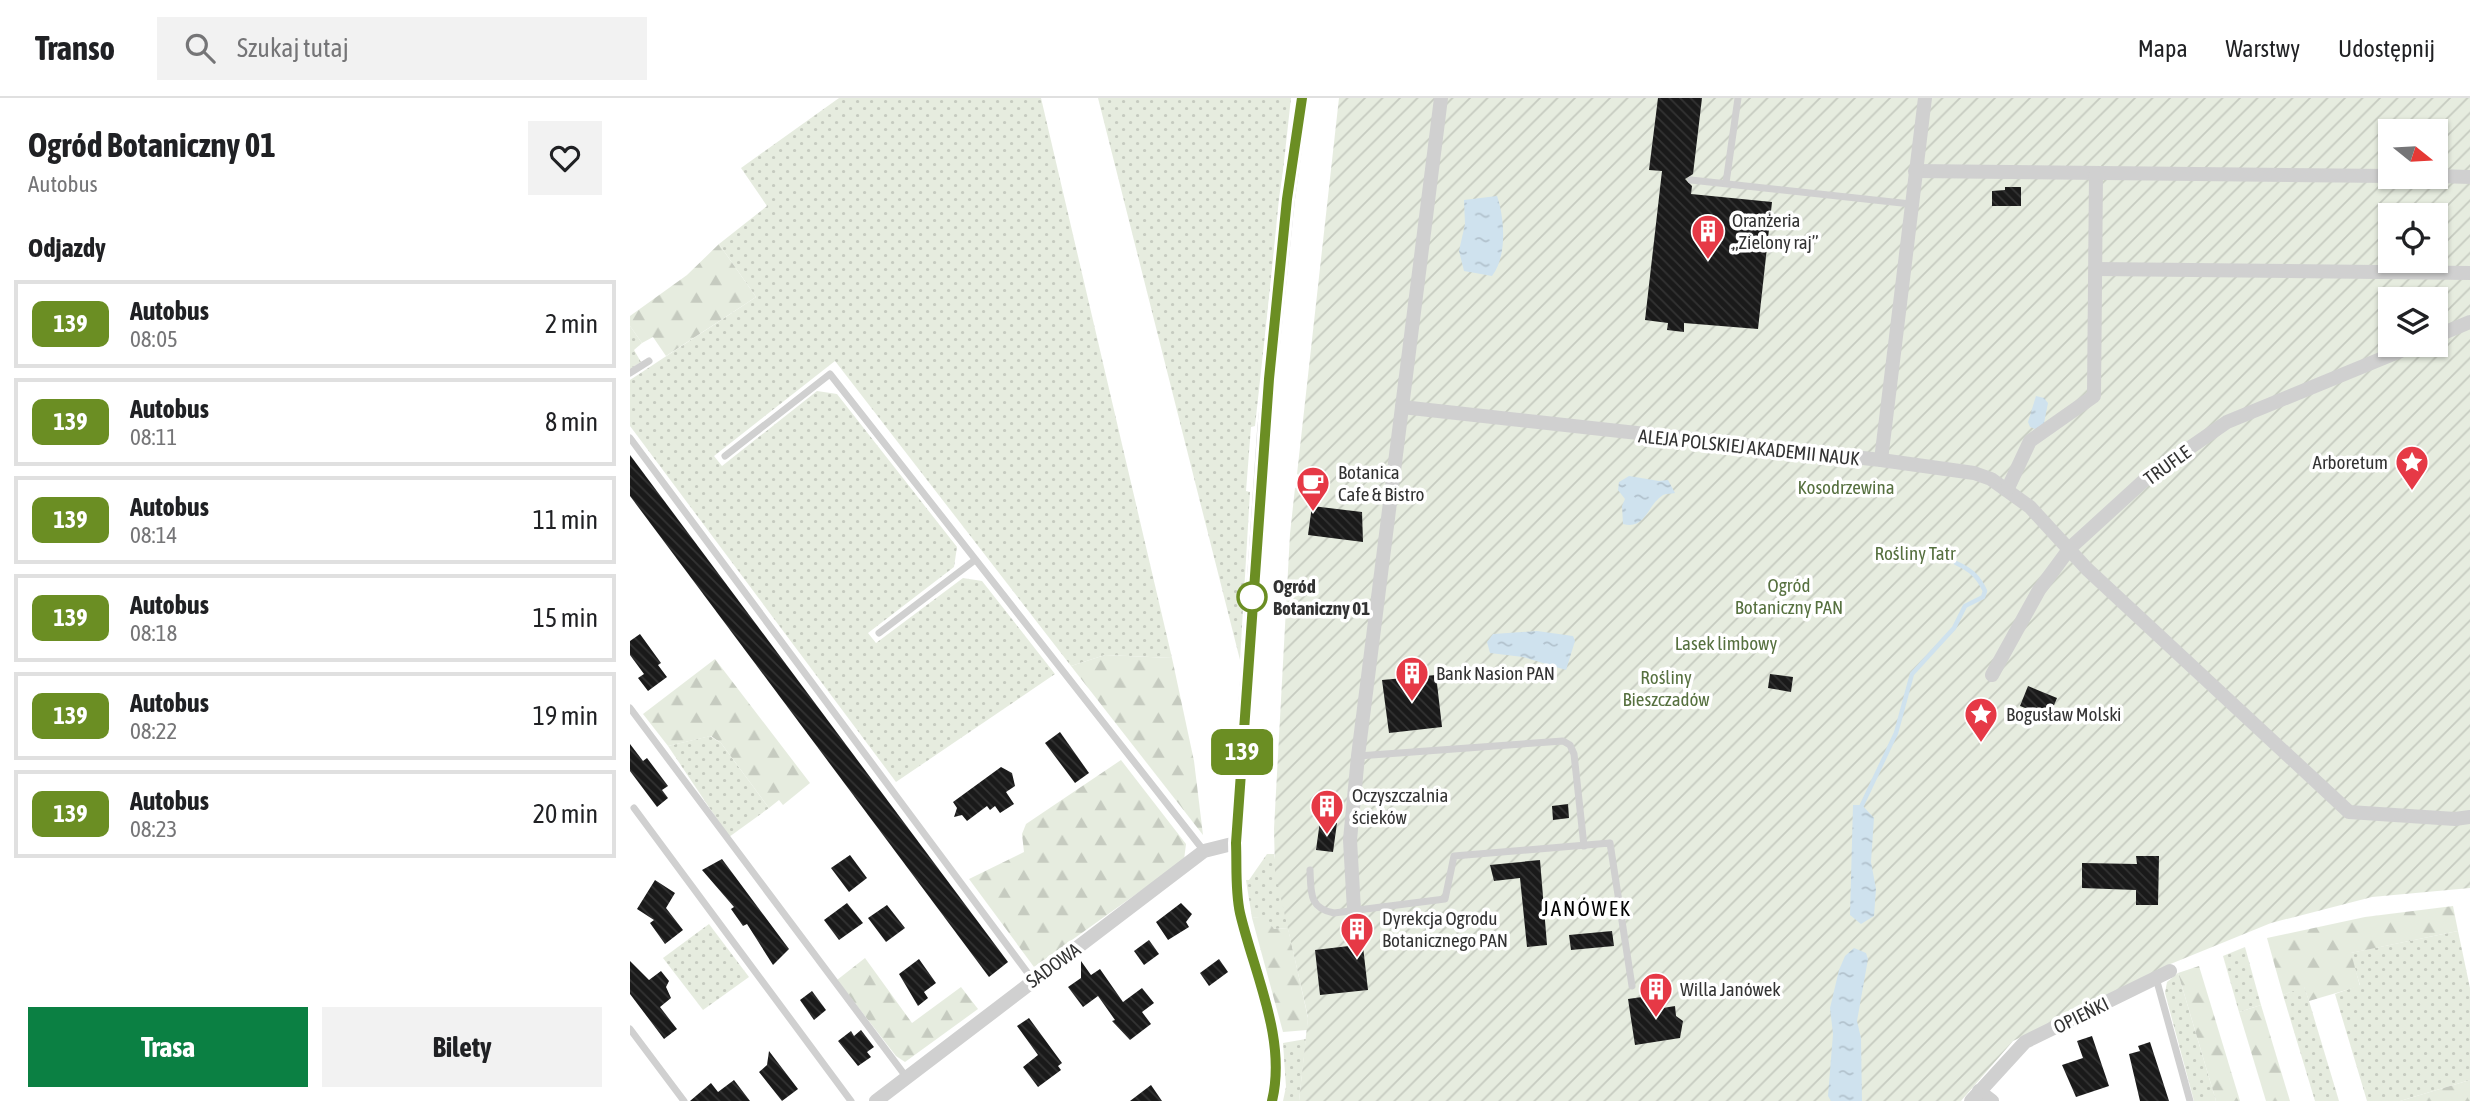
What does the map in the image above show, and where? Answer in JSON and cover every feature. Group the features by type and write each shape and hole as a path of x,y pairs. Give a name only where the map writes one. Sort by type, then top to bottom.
{"street":[{"path":"1272,1101 1276,1065 1274,1041 1240,910 1236,843 1268,392 1287,199 1302,98"},
{"path":"1354,910 1350,840 1358,756 1441,98"},
{"path":"1881,460 1925,98"},
{"path":"1915,171 2378,176"},
{"path":"2008,488 2030,441 2094,396 2096,173"},
{"path":"2448,176 2470,177"},
{"path":"2096,270 2470,273"},
{"path":"2448,331 2470,322"},
{"name":"TRUFLE","path":"1992,675 2039,590 2070,548 2149,476 2227,422 2386,357"},
{"name":"ALEJA POLSKIEJ AKADEMII NAUK","path":"1402,407 1881,460 1974,473 2008,488 2070,548 2087,569 2349,811 2455,819 2470,817"},
{"name":"SADOWA","path":"876,1101 1204,851 1236,843"},
{"name":"OPIEŃKI","path":"1975,1096 2025,1042 2170,971"},
{"path":"1975,1096 1992,1101"}],"lane":[{"path":"1726,183 1738,98"},
{"path":"1691,180 1911,204"},
{"path":"630,373 649,361"},
{"path":"725,456 830,374 1204,851"},
{"path":"630,438 1033,980"},
{"path":"879,633 975,560"},
{"path":"630,708 907,1078"},
{"path":"1358,756 1563,741 1570,745 1574,754 1584,846"},
{"path":"634,808 851,1101"},
{"path":"1310,870 1312,901 1319,908 1334,913 1445,899 1454,856 1610,843 1632,986"},
{"path":"2156,978 2190,1101"},
{"path":"630,1029 684,1101"}],"green space":[{"path":"839,98 1041,98 1172,658 1105,655 1071,666 835,361 714,456 722,466 817,391 837,394 957,547 954,567 868,633 876,643 963,578 982,581 1055,674 896,782 630,426 630,380 756,297 719,244 767,206 741,168"},
{"path":"1098,98 1291,98 1255,426 1251,427 1240,660"},
{"name":"Ogród Botaniczny PAN","path":"1339,98 2470,98 2470,888 2372,897 2271,923 2168,965 2013,1041 1961,1101 1299,1101 1308,1017 1275,872 1274,829 1290,534 1295,488 1302,486 1303,478 1297,474"},
{"path":"719,244 756,297 666,356 653,337 642,343 630,326 630,316 687,275"},
{"path":"630,326 642,343 634,350 641,362 630,369"},
{"path":"1105,655 1172,658 1194,761 1203,835 1071,666"},
{"path":"715,659 810,783 783,805 779,800 769,808 721,743 711,736 668,746 643,714"},
{"path":"710,736 721,743 769,808 729,837 668,746"},
{"path":"1121,760 1186,844 1184,860 1034,967 969,879 1024,852 1022,834 1026,824"},
{"path":"1267,854 1274,854 1288,928 1274,929 1265,920 1252,918 1246,880 1249,880"},
{"path":"2453,906 2458,931 2351,953 2360,986 2309,1001 2304,987 2283,995 2267,938 2365,917"},
{"path":"1252,918 1267,919 1274,929 1288,928 1308,1018 1307,1030 1283,1032"},
{"path":"709,924 749,977 703,1010 663,958"},
{"path":"2458,931 2470,988 2470,1080 2400,1101 2367,1101 2335,994 2360,985 2350,953"},
{"path":"2245,947 2261,1005 2239,1012 2223,956"},
{"path":"865,958 912,1023 961,987 978,1009 905,1062 896,1056 837,980"},
{"path":"2199,966 2240,1101 2216,1101 2178,973"},
{"path":"2178,973 2216,1101 2194,1101 2165,993 2167,982"},
{"path":"2304,986 2339,1101 2315,1101 2283,995"},
{"path":"2261,1005 2290,1101 2266,1101 2239,1012"},
{"path":"1306,1039 1299,1101 1283,1101 1286,1087 1283,1043"},
{"path":"2470,1080 2470,1101 2400,1101"}],"water":[{"path":"1497,196 1502,216 1503,238 1497,268 1492,276 1464,271 1459,251 1465,224 1464,200"},
{"path":"2036,396 2044,398 2048,403 2044,423 2038,430 2030,427 2028,422"},
{"path":"1629,476 1668,480 1675,493 1663,495 1642,520 1631,525 1623,524 1622,506 1625,499 1618,490 1619,482"},
{"path":"1537,631 1573,636 1575,641 1566,670 1523,657 1490,653 1487,642 1493,634"},
{"path":"1853,805 1862,805 1874,818 1871,862 1876,889 1874,916 1861,924 1850,915"},
{"path":"1854,948 1866,953 1868,959 1857,1021 1861,1038 1862,1101 1831,1101 1828,1096 1833,1034 1830,1008 1839,970 1845,956"}],"building":[{"name":"Oranżeria „Zielony raj”","path":"1658,98 1702,98 1693,174 1685,179 1692,186 1691,194 1772,202 1758,329 1684,323 1684,332 1667,330 1668,323 1645,320 1662,171 1649,170"},
{"path":"2005,187 2021,187 2021,206 1992,206 1992,191 2005,190"},
{"path":"630,455 1008,962 989,977 630,496"},
{"path":"1312,506 1362,512 1363,542 1308,535"},
{"path":"640,634 661,663 658,665 667,677 648,691 638,678 644,674 630,655 630,641"},
{"path":"1770,674 1793,677 1791,692 1768,688"},
{"name":"Bank Nasion PAN","path":"1436,675 1442,727 1389,733 1382,680"},
{"path":"2028,686 2057,698 2049,717 2020,706"},
{"path":"1060,732 1089,773 1075,783 1045,743"},
{"path":"630,744 643,761 647,758 668,786 662,790 668,798 657,807 630,771"},
{"path":"1001,767 1012,773 1015,786 1006,792 1014,804 1000,813 995,806 990,810 987,806 967,821 962,815 954,817 957,808 953,802"},
{"path":"1568,804 1569,818 1553,820 1552,806"},
{"name":"Oczyszczalnia ścieków","path":"1320,821 1337,823 1333,852 1316,850"},
{"path":"850,855 867,878 849,892 831,868"},
{"path":"2136,856 2159,856 2158,905 2136,905 2136,890 2082,888 2082,863 2137,864"},
{"path":"722,859 789,949 773,965 747,924 743,926 731,909 734,907 702,870"},
{"path":"1540,860 1547,945 1527,947 1520,878 1494,881 1490,865"},
{"path":"655,880 675,893 666,908 683,930 665,944 650,923 654,920 637,909"},
{"path":"847,903 863,923 839,940 824,920"},
{"path":"1181,903 1192,914 1186,922 1189,927 1168,940 1156,922"},
{"path":"887,905 905,928 886,942 868,918"},
{"path":"1612,931 1614,946 1571,950 1569,935"},
{"name":"Dyrekcja Ogrodu Botanicznego PAN","path":"1362,938 1368,990 1320,995 1315,950 1349,946 1348,940"},
{"path":"1149,940 1159,954 1144,965 1134,951"},
{"path":"919,959 936,983 924,992 928,998 918,1006 899,974"},
{"path":"1219,959 1228,972 1209,986 1200,973"},
{"path":"630,961 649,980 661,971 669,981 666,987 671,998 660,1007 677,1029 664,1039 630,994"},
{"path":"1081,961 1091,975 1100,969 1123,1002 1142,988 1154,1003 1142,1012 1151,1024 1130,1040 1112,1021 1115,1020 1098,996 1083,1007 1068,987 1081,978"},
{"path":"812,991 826,1010 814,1020 800,1000"},
{"name":"Willa Janówek","path":"1649,996 1651,1010 1675,1006 1676,1016 1683,1021 1680,1038 1635,1045 1628,999"},
{"path":"1029,1018 1062,1063 1058,1066 1061,1070 1038,1087 1023,1067 1038,1055 1017,1026"},
{"path":"861,1030 874,1047 867,1052 871,1057 858,1066 838,1041 851,1031 854,1036"},
{"path":"2092,1036 2109,1086 2076,1097 2062,1065 2083,1058 2077,1041"},
{"path":"2150,1042 2169,1101 2140,1101 2129,1054 2140,1051 2138,1046"},
{"path":"769,1051 798,1089 782,1101 759,1072 767,1065"},
{"path":"734,1080 750,1101 690,1101 711,1083 718,1092"},
{"path":"1151,1085 1162,1101 1130,1101"}],"waterway":[{"path":"1862,805 1896,733 1912,674 1954,628 1965,606 1983,597 1985,591 1977,577 1956,563"}],"bus line":[{"name":"139","path":"1272,1101 1276,1065 1274,1041 1240,910 1236,843 1269,379 1287,199 1302,98"}],"place":[{"name":"Oranżeria „Zielony raj”","path":"1708,261"},
{"name":"Arboretum","path":"2412,492"},
{"name":"Botanica Cafe & Bistro","path":"1313,513"},
{"name":"Ogród Botaniczny 01","path":"1252,597"},
{"name":"Bank Nasion PAN","path":"1412,703"},
{"name":"Bogusław Molski","path":"1981,744"},
{"name":"Oczyszczalnia ścieków","path":"1327,836"},
{"name":"Dyrekcja Ogrodu Botanicznego PAN","path":"1357,959"},
{"name":"Willa Janówek","path":"1656,1019"}],"district":[{"name":"JANÓWEK","path":"1587,908"}],"park label":[{"name":"Kosodrzewina","path":"1846,487"},
{"name":"Rośliny Tatr","path":"1915,553"},
{"name":"Lasek limbowy","path":"1726,643"},
{"name":"Rośliny Bieszczadów","path":"1666,688"}]}
